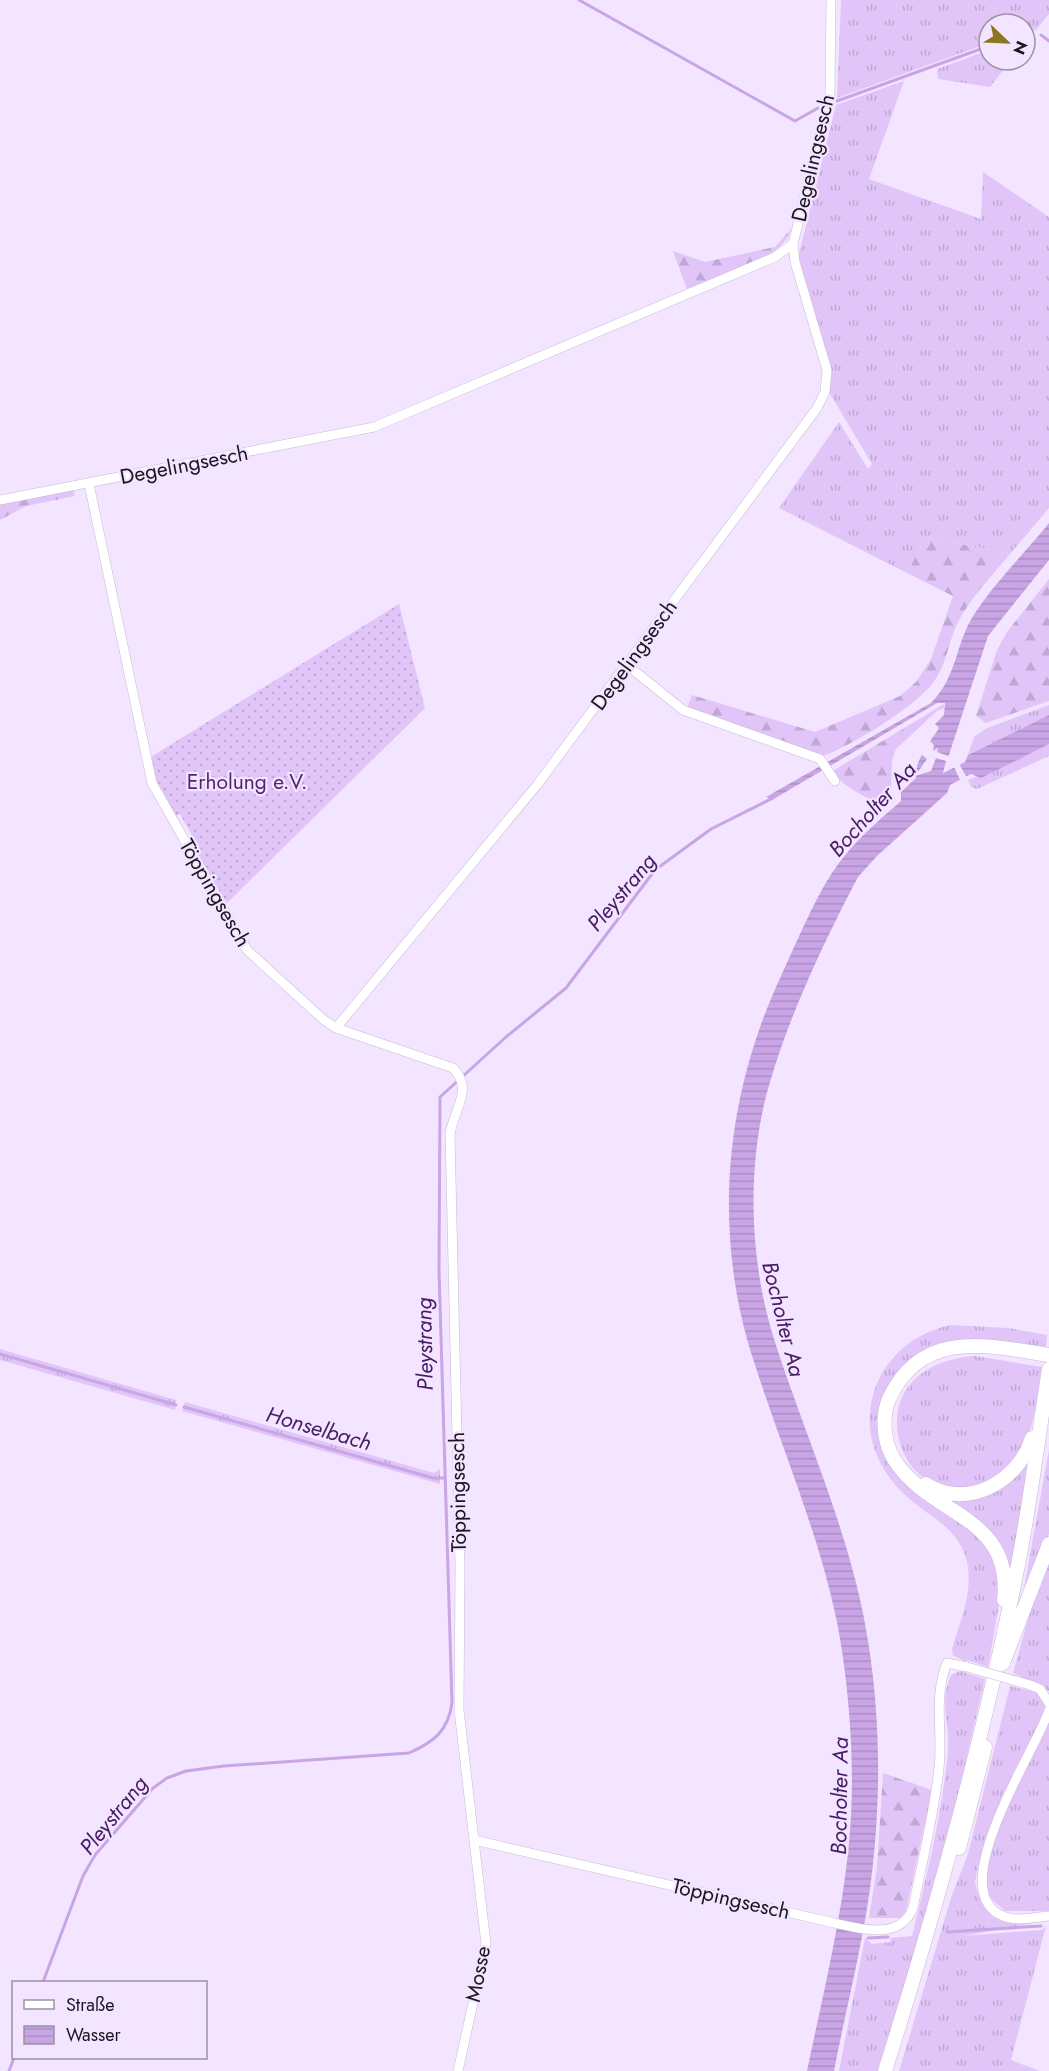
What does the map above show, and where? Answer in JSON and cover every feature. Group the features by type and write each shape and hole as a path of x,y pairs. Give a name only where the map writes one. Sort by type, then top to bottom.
{"highway":[{"path":"990,1694 1004,1598 1003,1563 979,1528 905,1474 894,1459 887,1442 884,1424 887,1404 907,1370 923,1356 965,1346 1016,1353 1049,1361"},
{"path":"1049,1355 966,1351 937,1359 915,1371 896,1400 891,1431 892,1441 902,1463 918,1479 937,1490 968,1494 988,1489 1019,1466 1029,1448 1049,1370"},
{"path":"885,2071 922,1954 990,1694 1017,1574 1049,1370"},
{"path":"893,2071 978,1778 1023,1575 1049,1414"},
{"path":"1003,1665 1049,1545"}],"street":[{"name":"Degelingsesch","path":"336,1028 537,785 817,408 825,392 827,370 795,262 793,244 830,94 831,0"},
{"name":"Degelingsesch","path":"1,498 89,484 374,427 775,257 793,244"},
{"name":"Töppingsesch","path":"89,484 152,783 247,951 310,1008 336,1028 453,1068 461,1076 464,1088 450,1134 460,1567 459,1710 474,1840 867,1930 902,1925 913,1908 939,1767 938,1704 947,1662 1040,1689 1049,1703"},
{"path":"627,665 683,710 821,761 836,781"},
{"path":"1049,1710 1012,1783 982,1876 985,1901 993,1911 1006,1918 1049,1916"},
{"name":"Mosse","path":"458,2071 486,1944 474,1840"}],"green space":[{"path":"841,0 1049,0 1049,14 1037,29 1037,12 977,12 977,47 837,98"},
{"path":"977,54 977,72 1002,72 990,87 938,79 937,69"},
{"path":"904,81 869,179 981,219 983,172 1049,217 1049,508 1010,554 926,537 907,573 779,508 839,422 868,469 872,464 829,392 832,372 798,258 836,105"},
{"path":"791,229 786,240 763,258 687,289 673,251 705,262 775,247"},
{"path":"73,489 75,496 26,506 0,520 0,498"},
{"path":"926,537 1010,554 962,614 937,677 923,694 896,715 847,745 820,757 687,708 692,695 815,732 900,696 916,682 931,659 953,596 907,573"},
{"path":"1049,579 1049,701 986,723 976,716 997,650 1007,632"},
{"name":"Erholung e.V.","path":"399,604 425,708 227,903 197,855 201,852 180,814 176,816 156,779 149,758"},
{"path":"944,704 944,708 937,711 896,749 892,760 891,794 884,802 871,800 856,792 831,772"},
{"path":"1049,705 1049,715 968,755 974,737 987,728"},
{"path":"1049,744 1049,756 977,789 971,787 968,780"},
{"path":"951,1325 1008,1328 1047,1335 1046,1347 1007,1342 967,1341 929,1349 913,1359 898,1373 887,1388 883,1402 881,1416 885,1448 968,1523 992,1548 1002,1588 988,1667 967,1660 966,1662 953,1655 952,1649 964,1611 969,1585 967,1560 962,1548 950,1531 909,1499 891,1480 876,1452 870,1423 870,1407 874,1392 880,1377 893,1358 919,1337"},
{"path":"0,1349 176,1400 175,1410 0,1360"},
{"path":"975,1356 1042,1367 1032,1422 1026,1443 1015,1462 988,1481 957,1490 931,1483 911,1465 899,1440 898,1412 909,1386 934,1366"},
{"path":"185,1402 434,1473 440,1469 440,1484 182,1411"},
{"path":"1032,1447 1010,1597 1008,1570 941,1497 988,1492"},
{"path":"1049,1450 1049,1534 1027,1587 1024,1588"},
{"path":"1049,1561 1049,1691 1013,1673 1036,1591"},
{"path":"960,1671 985,1679 942,1862 880,2071 839,2071 865,1938 872,1944 891,1942 890,1938 912,1936 942,1798 948,1751 946,1695 951,1675"},
{"path":"1010,1686 1036,1692 1044,1700 1045,1712 1013,1773 978,1866 975,1882 980,1901 993,1917 1005,1922 1040,1922 963,1936 1042,1930 1046,1926 1011,2060 1040,2071 899,2071 951,1898 968,1854"},
{"path":"1049,1723 1049,1911 1005,1911 989,1895 987,1880 990,1860 1007,1809"},
{"path":"883,1773 932,1790 906,1911 900,1918 869,1918 877,1867"}],"water":[{"path":"1049,523 1049,560 988,636 943,773 965,762 968,755 1049,715 1049,744 981,778 971,774 950,785 947,793 877,856 858,877 798,1003 778,1055 762,1113 754,1178 755,1244 759,1277 774,1339 827,1488 851,1564 868,1641 877,1724 876,1836 861,1942 834,2071 807,2071 845,1880 852,1782 849,1712 838,1626 829,1587 806,1512 754,1362 741,1314 732,1265 729,1216 730,1167 736,1118 747,1070 762,1022 781,976 815,903 839,863 876,823 901,801 901,792 916,778 917,765 939,728 935,724 944,715 945,703 937,703 772,800 766,797 931,703 940,693 952,671 963,636 975,613 1001,578"}],"pier":[{"path":"930,741 934,745 933,751 938,748 937,752 951,757 947,768 958,762 967,778 961,782 954,767 943,773 946,761 936,758 931,771 915,776 927,759 920,753 922,747"}],"waterway":[{"path":"579,0 795,121 818,108"},
{"path":"1041,35 1049,41"},
{"path":"837,101 977,50"},
{"name":"Pleystrang","path":"43,1981 83,1876 95,1855 153,1788 167,1778 186,1771 224,1766 409,1753 433,1740 443,1728 452,1703 439,1271 440,1097 506,1037 566,988 655,870 711,829 773,798"},
{"name":"Honselbach","path":"0,1354 176,1405"},
{"name":"Honselbach","path":"184,1407 433,1478 445,1478"},
{"path":"947,1932 1041,1926"},
{"path":"868,1938 888,1937"},
{"name":"Pleystrang","path":"9,2071 14,2059"}],"water label":[{"name":"Bocholter Aa","path":"872,809"},
{"name":"Bocholter Aa","path":"784,1319"},
{"name":"Bocholter Aa","path":"839,1796"}]}
